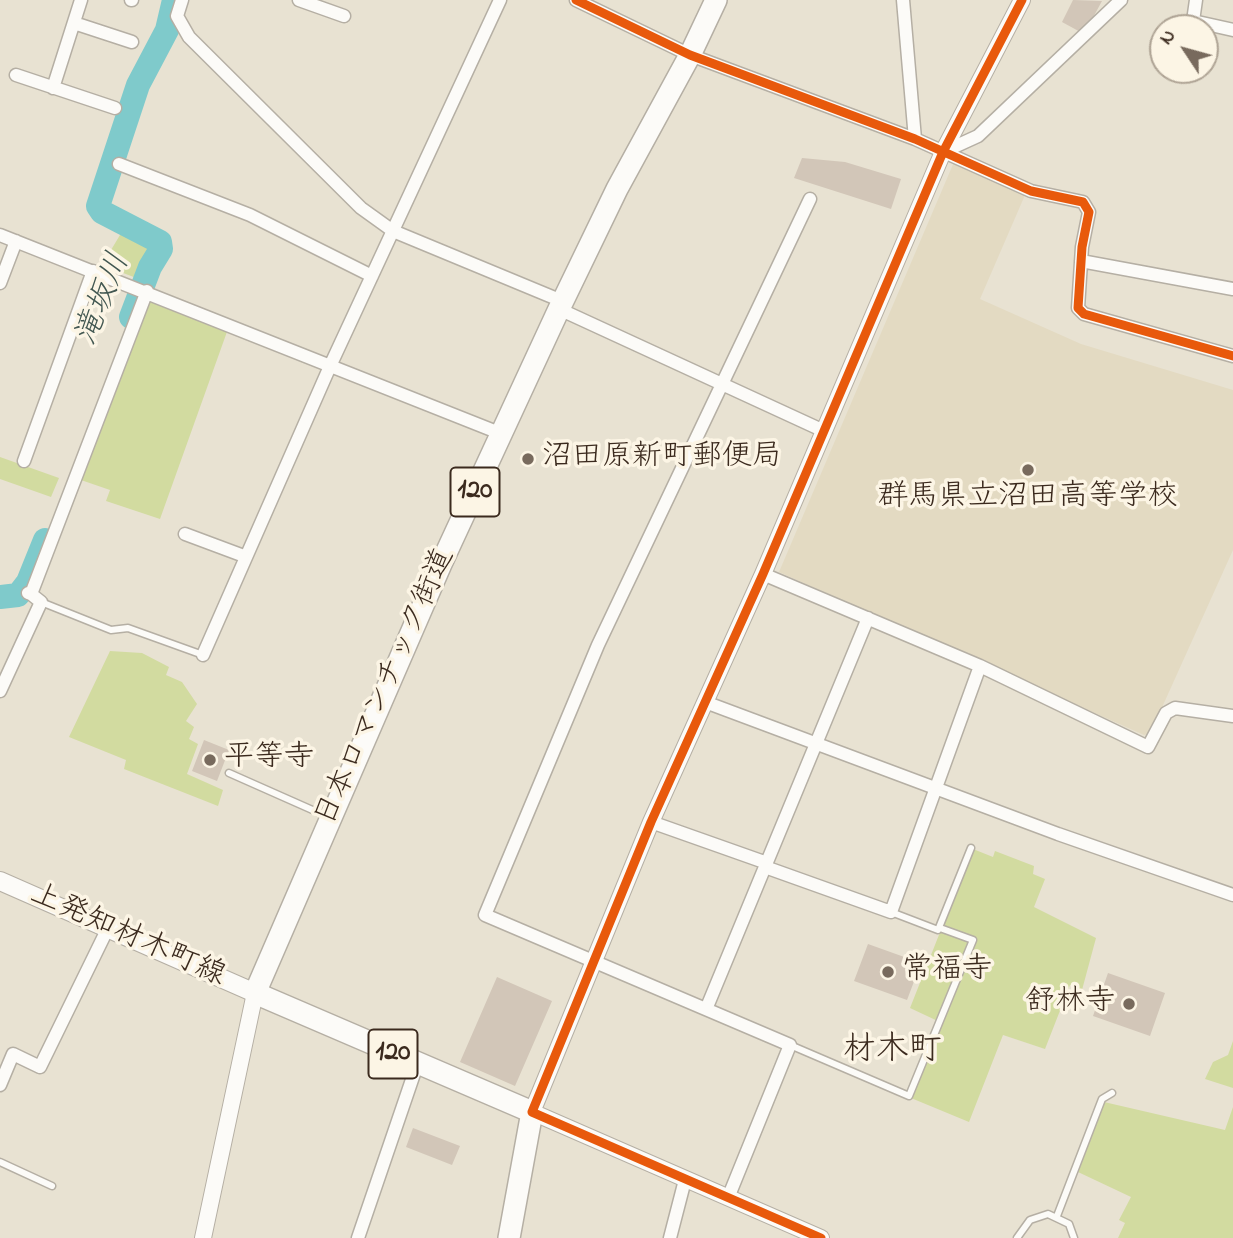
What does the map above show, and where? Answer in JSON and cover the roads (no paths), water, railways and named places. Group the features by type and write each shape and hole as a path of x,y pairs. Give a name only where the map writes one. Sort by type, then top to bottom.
{"highway":[{"name":"日本ロマンチック街道","path":"255,993 441,564 561,305 617,189 690,55 716,0"},
{"name":"120","path":"255,993 417,1065 533,1112"},
{"path":"509,1238 533,1112"}],"main road":[{"name":"上発知材木町線","path":"0,881 255,993"}],"street":[{"path":"53,88 81,0"},
{"path":"182,0 177,16 188,37 361,208 393,231 561,305 723,385 824,430"},
{"path":"299,0 344,16"},
{"path":"203,655 244,556 331,364 500,0"},
{"path":"576,0 690,55 915,139 1031,191 1083,202 1089,212 1078,308 1084,314 1233,356"},
{"path":"903,0 915,139"},
{"path":"821,1238 533,1112 651,822 763,574 943,152 1022,0"},
{"path":"943,152 978,136 1121,0"},
{"path":"1196,0 1192,21 1233,30"},
{"path":"74,23 132,42"},
{"path":"16,75 115,108"},
{"path":"119,164 250,215 372,276"},
{"path":"728,1198 790,1045 707,1007 702,1009 485,915 598,645 810,199"},
{"path":"0,235 502,434"},
{"path":"0,283 16,241"},
{"path":"1082,261 1233,289"},
{"path":"24,461 93,271"},
{"path":"0,691 141,289"},
{"path":"185,534 244,556"},
{"path":"763,574 980,666 1148,747 1166,713 1175,708 1232,716 1233,701"},
{"path":"707,1007 868,618"},
{"path":"651,822 891,912 980,666"},
{"path":"705,702 1233,895"},
{"path":"0,1085 13,1054 40,1067 108,928"},
{"path":"204,1238 255,993"},
{"path":"358,1238 417,1065"},
{"path":"670,1238 685,1180"}],"lane":[{"path":"33,596 111,630 128,628 203,655"},
{"path":"229,773 331,817"},
{"path":"940,928 971,848"},
{"path":"790,1045 909,1096 973,940 891,912"},
{"path":"1057,1216 1102,1099 1112,1093"},
{"path":"0,1162 52,1186"},
{"path":"1017,1238 1030,1220 1039,1215 1057,1216 1069,1224 1074,1238"}],"waterway":[{"name":"滝坂川","path":"131,317 150,267 161,249 160,242 102,212 98,206 138,85 167,30 174,0"},
{"name":"滝坂川","path":"0,597 18,595 28,582 45,540"}],"place":[{"name":"沼田原新町郵便局","path":"528,459"},
{"name":"群馬県立沼田高等学校","path":"1028,470"},
{"name":"平等寺","path":"210,760"},
{"name":"常福寺","path":"888,972"},
{"name":"舒林寺","path":"1129,1004"}],"district":[{"name":"材木町","path":"892,1053"}]}
